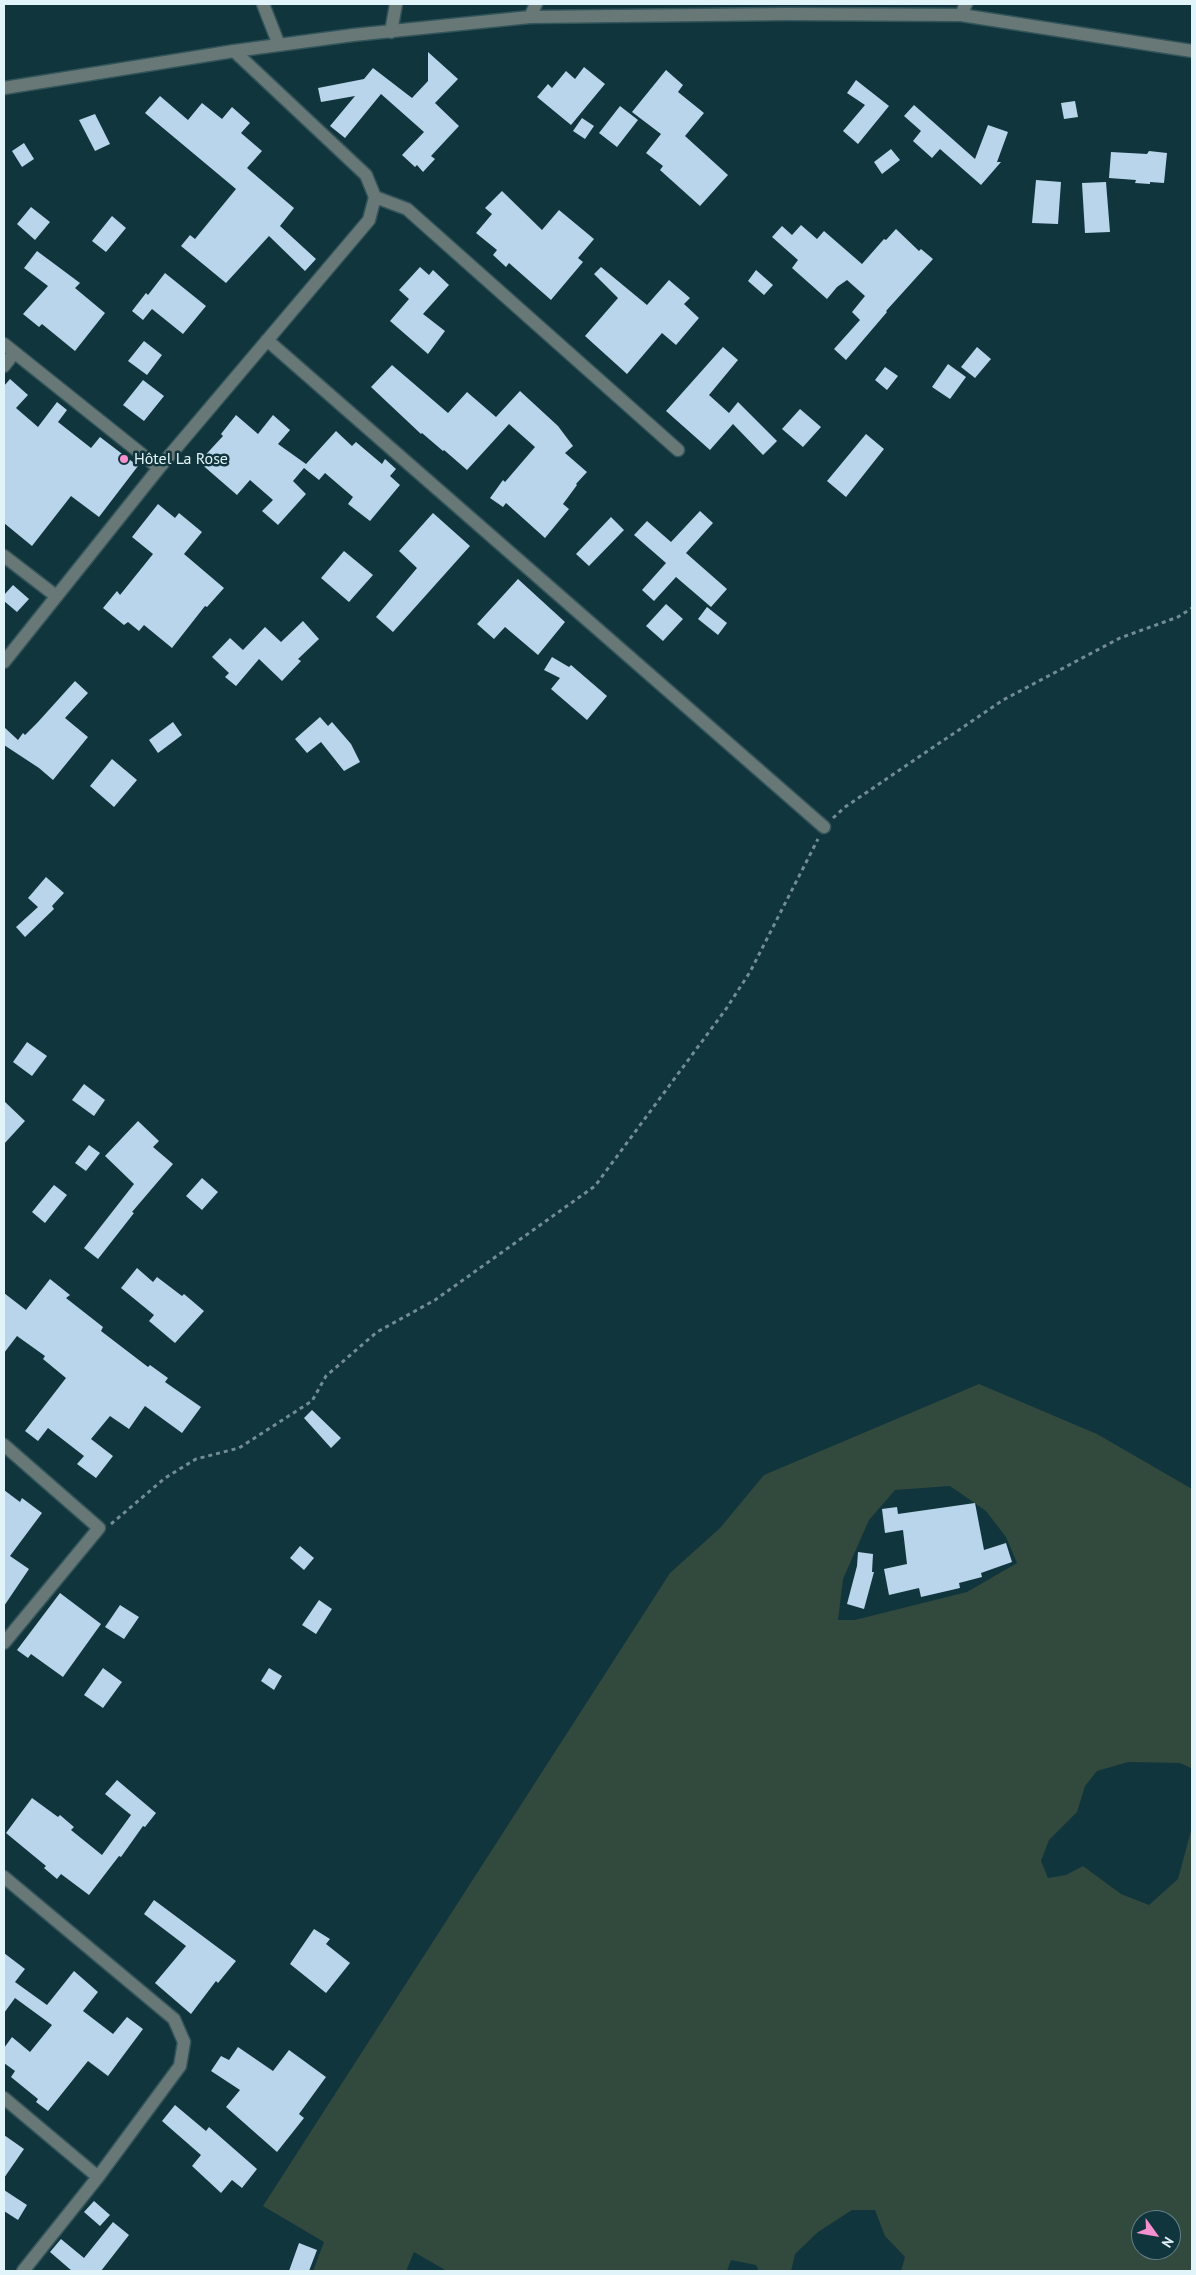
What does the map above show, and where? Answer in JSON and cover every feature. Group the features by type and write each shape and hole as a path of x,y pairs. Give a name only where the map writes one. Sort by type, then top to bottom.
{"street":[{"path":"263,4 279,45"},
{"path":"391,32 396,4"},
{"path":"530,17 536,4"},
{"path":"4,88 234,51 530,17 788,9 963,10 1192,50"},
{"path":"4,662 159,468 368,220 374,197 366,175 234,51"},
{"path":"374,197 407,208 678,450"},
{"path":"267,340 824,827"},
{"path":"4,344 159,468"},
{"path":"4,366 14,353"},
{"path":"4,556 56,596"},
{"path":"4,1445 98,1528 4,1643"},
{"path":"4,1877 174,2019 184,2042 180,2066 98,2177 23,2271"},
{"path":"4,2098 98,2177"}],"path":[{"path":"98,1528 113,1524 165,1478 196,1459 239,1448 312,1402 326,1376 377,1332 435,1300 595,1186 726,1009 750,972 824,827 845,807 1003,700 1120,638 1178,618 1192,608"}],"green space":[{"path":"979,1384 1097,1434 1192,1489 1192,1774 1191,1768 1180,1763 1128,1762 1097,1771 1085,1786 1077,1812 1049,1840 1041,1861 1048,1878 1066,1875 1083,1866 1121,1894 1149,1905 1178,1879 1192,1827 1192,2271 901,2271 905,2257 885,2236 875,2210 852,2210 818,2232 795,2254 791,2271 759,2271 756,2265 731,2260 727,2271 447,2271 414,2252 406,2271 313,2271 324,2242 263,2206 670,1573 720,1528 764,1475","holes":["950,1486 986,1511 1006,1537 1017,1563 967,1592 855,1620 838,1620 843,1579 869,1520 895,1490"]}],"building":[{"path":"428,52 458,79 435,103 459,126 431,156 435,159 423,172 417,165 415,167 402,155 424,132 381,94 345,138 330,126 355,96 321,102 318,88 364,79 373,68 412,98 428,81"},
{"path":"584,67 605,84 571,125 537,97 548,84 552,88 566,71 575,79"},
{"path":"666,70 683,85 678,92 704,113 685,136 728,175 700,206 660,170 663,166 646,153 661,134 632,112"},
{"path":"856,80 889,106 858,144 843,131 865,105 847,93"},
{"path":"160,96 188,120 202,103 222,119 232,107 250,123 241,133 262,151 247,168 294,208 280,226 316,259 305,271 269,236 226,283 181,246 190,235 195,239 236,189 145,113"},
{"path":"1075,101 1078,117 1064,119 1061,103"},
{"path":"914,105 975,159 988,125 1008,132 997,162 1001,162 981,185 940,149 932,158 913,141 921,131 904,116"},
{"path":"620,106 638,120 617,147 599,133"},
{"path":"95,114 110,144 95,151 79,120"},
{"path":"582,118 594,126 585,139 573,131"},
{"path":"24,143 34,159 22,167 12,151"},
{"path":"891,149 900,160 882,174 874,162"},
{"path":"1149,151 1167,153 1164,183 1135,183 1136,180 1109,178 1111,152 1147,154"},
{"path":"1036,180 1061,182 1058,224 1032,223"},
{"path":"1106,182 1110,232 1085,233 1082,183"},
{"path":"502,191 542,230 559,210 594,239 578,258 583,262 551,300 509,263 506,267 493,255 497,250 476,233 492,214 485,208"},
{"path":"31,207 50,222 35,240 17,224"},
{"path":"112,216 126,228 106,252 92,241"},
{"path":"801,225 817,239 824,231 862,264 884,239 886,240 896,229 919,251 921,249 933,259 886,311 846,360 834,349 860,320 852,312 865,296 847,280 837,287 827,299 792,268 798,260 772,237 782,226 792,235"},
{"path":"37,251 80,283 75,288 105,313 75,351 42,324 39,327 23,314 48,286 24,268"},
{"path":"420,267 429,275 433,270 449,285 423,314 445,331 428,354 390,321 409,299 399,290"},
{"path":"601,267 647,305 669,280 690,298 684,304 699,318 676,345 662,333 627,374 585,336 618,298 594,274"},
{"path":"756,270 773,285 764,295 748,281"},
{"path":"165,273 206,306 183,334 152,309 143,320 132,311 146,293 148,295"},
{"path":"144,341 162,355 147,375 128,361"},
{"path":"723,347 738,360 709,395 729,413 738,402 777,441 763,455 733,424 710,450 666,411"},
{"path":"977,347 991,359 975,378 961,367"},
{"path":"948,364 966,377 950,399 932,387"},
{"path":"392,365 448,413 467,392 496,417 520,391 558,426 573,446 565,453 587,472 576,484 563,504 569,509 545,538 506,503 503,507 490,498 503,480 505,482 535,447 509,424 467,470 444,450 421,434 371,387"},
{"path":"885,367 898,376 887,390 875,380"},
{"path":"10,379 28,395 16,408 38,427 57,402 67,410 58,422 91,448 100,437 138,466 99,517 71,496 32,546 4,523 4,386"},
{"path":"143,380 164,396 144,421 123,405"},
{"path":"800,409 821,427 803,447 782,429"},
{"path":"236,415 258,434 273,415 290,430 278,444 306,464 336,431 352,446 356,442 382,464 385,459 396,469 390,476 400,485 370,521 348,504 353,497 325,473 319,480 304,468 293,481 306,494 278,525 262,511 273,500 250,480 237,495 199,462 223,436 221,434"},
{"path":"866,434 884,449 846,497 827,481"},
{"path":"158,504 175,518 179,513 202,532 184,554 224,588 207,607 205,606 172,648 144,625 139,631 128,622 124,625 103,608 117,591 120,595 153,554 132,537"},
{"path":"700,511 713,523 686,553 727,589 711,607 676,577 654,601 642,590 666,563 634,535 647,521 671,542"},
{"path":"433,513 470,546 393,632 376,617 417,568 399,551"},
{"path":"611,517 624,530 589,566 576,554"},
{"path":"344,551 373,575 349,602 321,578"},
{"path":"518,579 565,622 538,655 505,627 494,639 477,624"},
{"path":"13,585 29,599 17,612 4,601 4,595"},
{"path":"666,604 683,619 663,641 646,626"},
{"path":"707,607 727,623 718,635 698,619"},
{"path":"303,621 319,639 298,659 301,661 282,681 259,659 236,686 225,677 229,673 212,657 230,638 243,650 265,627 281,642"},
{"path":"552,657 569,667 571,665 607,696 587,720 551,689 560,678 544,670"},
{"path":"75,681 88,693 65,718 88,737 53,780 39,768 4,745 4,727 18,740 23,733 25,735 38,722"},
{"path":"320,717 328,726 332,722 351,744 360,762 344,771 321,742 307,753 295,739"},
{"path":"173,722 182,735 158,753 149,740"},
{"path":"112,759 137,780 114,807 90,786"},
{"path":"46,877 64,893 52,906 54,909 25,937 16,927 38,907 28,898"},
{"path":"27,1042 47,1056 32,1076 13,1062"},
{"path":"84,1084 105,1100 94,1116 72,1100"},
{"path":"4,1101 25,1121 4,1144"},
{"path":"138,1121 159,1141 153,1147 173,1164 132,1212 134,1213 98,1259 84,1248 134,1184 105,1156"},
{"path":"89,1145 100,1153 86,1171 75,1163"},
{"path":"202,1178 218,1192 202,1210 186,1196"},
{"path":"54,1185 67,1195 45,1223 32,1212"},
{"path":"137,1268 153,1282 157,1277 182,1296 184,1294 204,1311 175,1343 149,1321 154,1315 121,1288"},
{"path":"50,1279 70,1295 66,1298 103,1327 101,1331 148,1367 150,1365 168,1378 165,1382 201,1407 182,1433 145,1406 129,1429 110,1416 91,1439 113,1456 96,1478 77,1464 84,1456 48,1428 38,1441 25,1431 66,1378 43,1359 45,1356 17,1336 4,1353 4,1293 26,1310"},
{"path":"312,1410 341,1438 331,1448 304,1418"},
{"path":"4,1490 20,1502 22,1498 42,1513 10,1556 29,1569 4,1606"},
{"path":"975,1503 984,1550 1006,1543 1012,1562 981,1573 982,1577 959,1583 960,1588 921,1597 919,1588 889,1595 884,1569 907,1564 903,1530 885,1533 882,1509 897,1507 898,1514"},
{"path":"300,1546 314,1558 304,1570 290,1558"},
{"path":"858,1552 873,1554 872,1572 874,1572 864,1609 847,1604 857,1566"},
{"path":"60,1593 101,1624 63,1677 31,1654 28,1658 17,1650"},
{"path":"319,1600 332,1609 316,1634 302,1625"},
{"path":"120,1605 139,1617 124,1639 105,1627"},
{"path":"103,1668 122,1682 103,1708 84,1695"},
{"path":"269,1668 282,1676 274,1690 261,1681"},
{"path":"117,1780 156,1813 145,1827 143,1826 121,1857 119,1856 89,1895 61,1874 57,1879 44,1868 46,1866 6,1833 32,1798 58,1817 60,1815 74,1827 71,1830 102,1855 131,1815 105,1794"},
{"path":"154,1900 236,1961 218,1983 216,1981 191,2014 155,1983 186,1946 144,1914"},
{"path":"314,1929 330,1939 326,1944 350,1963 326,1993 290,1964"},
{"path":"4,1953 25,1969 15,1982 47,2005 74,1971 98,1992 83,2011 113,2034 127,2017 143,2029 108,2076 88,2061 48,2111 36,2102 38,2099 11,2077 15,2071 4,2063 4,2048 12,2037 30,2052 52,2025 15,1998 4,2013"},
{"path":"238,2047 273,2071 289,2050 326,2077 299,2114 304,2118 277,2152 226,2107 240,2090 211,2071 221,2056 229,2060"},
{"path":"175,2105 206,2131 209,2127 257,2169 242,2188 232,2180 221,2193 192,2166 201,2155 162,2121"},
{"path":"4,2135 24,2149 4,2178"},
{"path":"4,2190 27,2205 18,2220 4,2211"},
{"path":"94,2201 110,2215 100,2226 84,2212"},
{"path":"113,2222 129,2235 101,2271 72,2271 50,2252 61,2239 84,2258"},
{"path":"299,2243 317,2250 309,2271 289,2271"}],"place":[{"name":"Hôtel La Rose","path":"124,459"}]}
